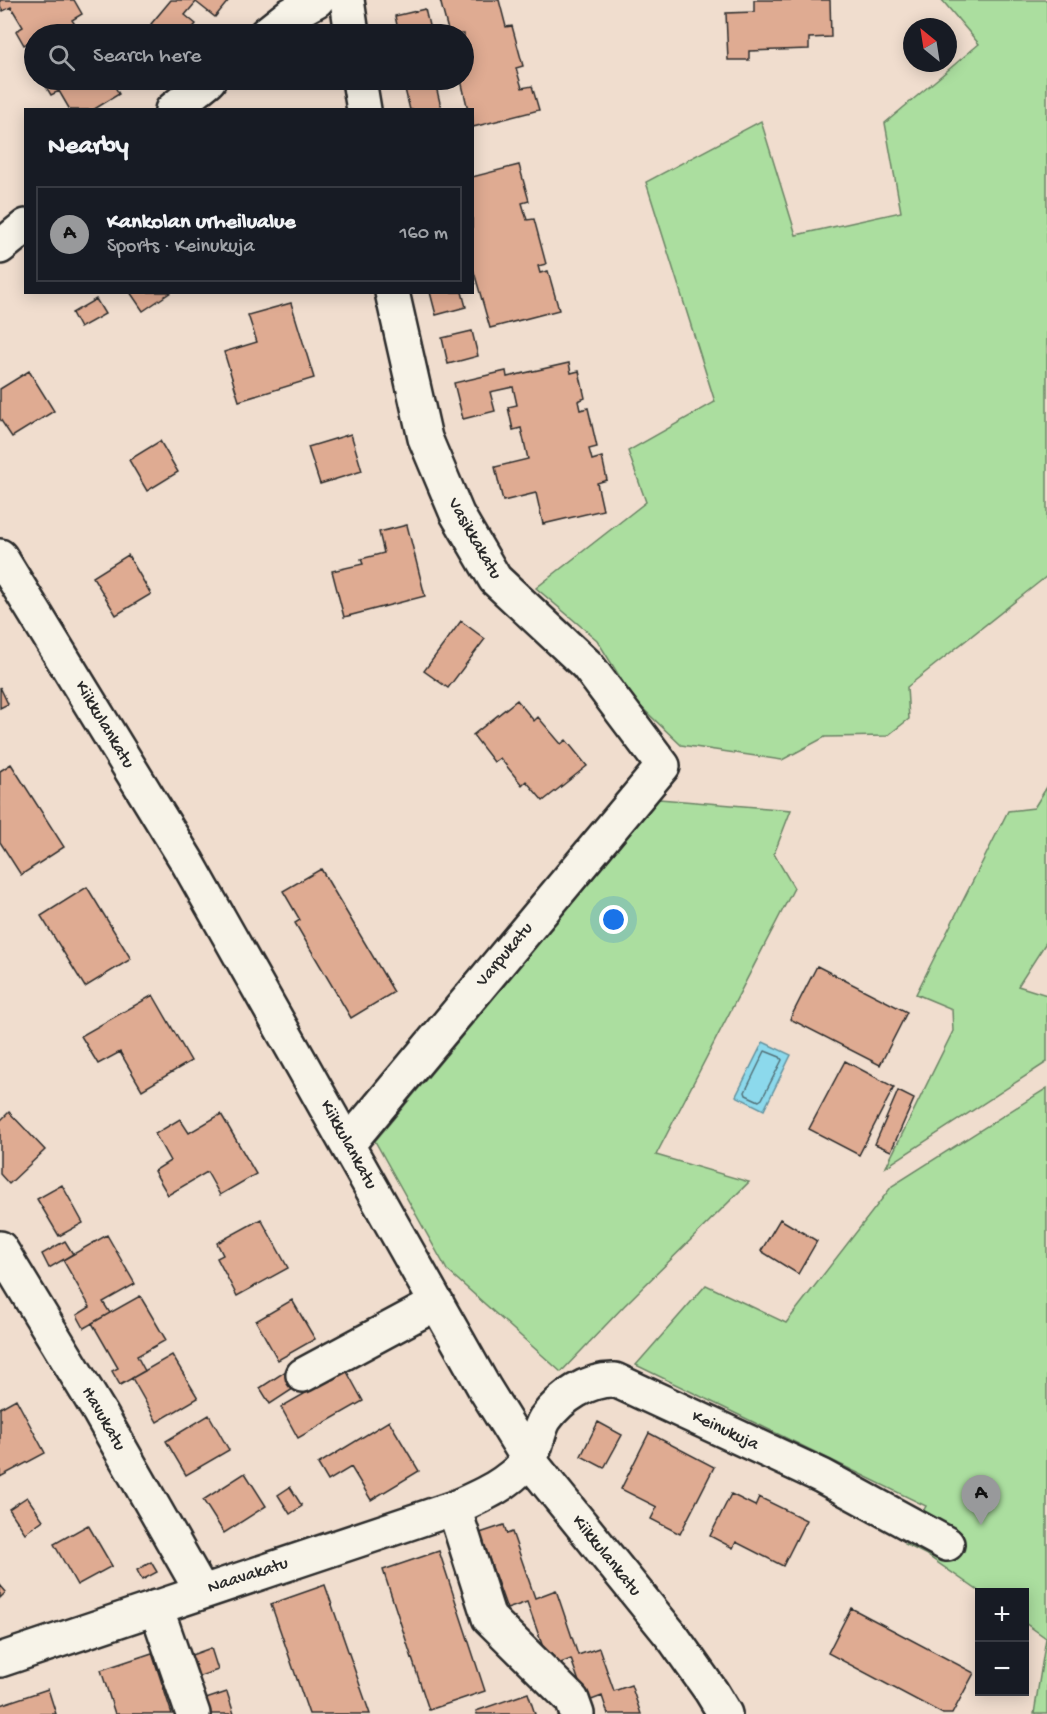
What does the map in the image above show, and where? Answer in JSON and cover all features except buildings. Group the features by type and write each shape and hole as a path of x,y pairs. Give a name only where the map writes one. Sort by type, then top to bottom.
{"street":[{"path":"279,24 316,0"},
{"path":"346,0 350,24"},
{"path":"174,108 197,90"},
{"path":"361,90 364,108"},
{"path":"0,247 24,228"},
{"name":"Vasikkakatu","path":"392,294 425,438 457,514 495,579 587,665 663,766"},
{"name":"Kiikkulankatu","path":"0,555 188,862 485,1389 529,1460 674,1639 711,1690 725,1714"},
{"name":"Varpukatu","path":"348,1144 663,766"},
{"name":"Havukatu","path":"0,1248 100,1413 202,1592"},
{"path":"303,1375 437,1303"},
{"name":"Keinukuja","path":"529,1460 545,1420 566,1398 581,1387 599,1380 615,1380 822,1476 947,1544"},
{"name":"Naavakatu","path":"0,1660 454,1508 495,1490 529,1460"},
{"path":"454,1508 489,1618 572,1700 577,1714"},
{"path":"156,1607 193,1714"}],"green space":[{"path":"942,0 1047,0 1047,576 907,687 909,719 887,736 825,737 782,760 681,745 634,700 597,640 536,588 646,502 628,451 715,402 646,182 761,121 796,235 901,212 885,123 946,72 957,72 957,62 979,44"},
{"path":"1047,787 1047,941 1018,986 1047,995 1047,1062 886,1167 953,1031 952,1009 916,994 1008,811 1034,808"},
{"path":"659,799 791,810 774,854 794,888 656,1155 749,1182 561,1372 447,1270 375,1141"},
{"path":"1047,1088 1047,1714 1034,1714 1046,1638 1029,1626 1029,1588 975,1589 925,1554 905,1544 926,1506 636,1365 706,1285 786,1323 892,1186"}],"water":[{"path":"763,1042 791,1055 764,1110 736,1096"}],"place":[{"name":"Kankolan urheilualue","path":"981,1525"}]}
